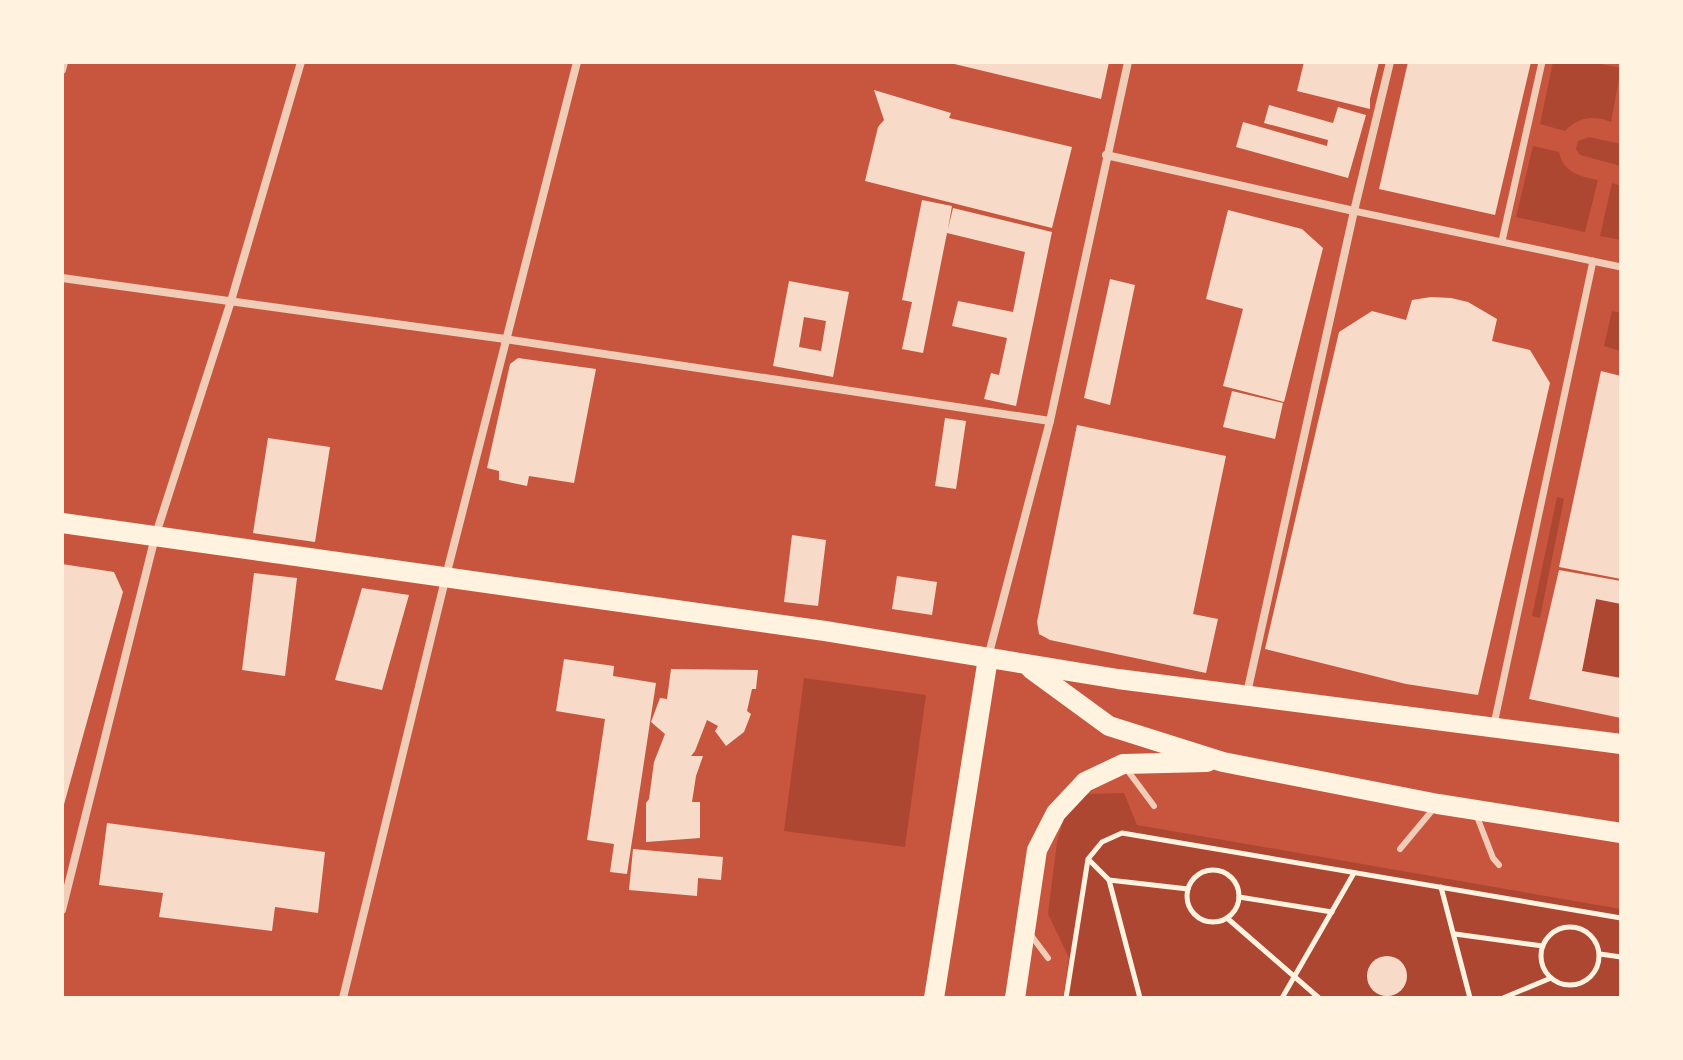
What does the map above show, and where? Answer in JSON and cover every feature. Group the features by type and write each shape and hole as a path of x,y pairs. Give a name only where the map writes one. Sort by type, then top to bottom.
{"main road":[{"path":"62,523 446,576 1027,666 1621,744"},
{"path":"937,993 988,658"},
{"path":"1027,666 1109,726 1223,762 1438,804 1621,833"},
{"path":"1015,998 1037,850 1056,813 1085,782 1123,764 1223,762"}],"street":[{"path":"62,70 64,62"},
{"path":"62,910 155,537 231,301 301,62"},
{"path":"343,998 505,339 577,62"},
{"path":"988,658 1050,421 1128,62"},
{"path":"1247,694 1390,62"},
{"path":"1502,241 1542,62"},
{"path":"1106,155 1621,267"},
{"path":"1493,729 1593,261"},
{"path":"62,278 505,339 1050,421"}],"lane":[{"path":"1123,764 1154,806"},
{"path":"1400,849 1438,804"},
{"path":"1474,809 1493,858 1499,865"},
{"path":"1026,927 1048,958"}],"path":[{"path":"1066,998 1088,859 1102,842 1122,833 1621,918"},
{"path":"1088,859 1109,880 1140,998"},
{"path":"1222,871 1232,877 1237,886 1239,897 1236,909 1227,918 1215,922 1203,920 1193,913 1187,902 1188,889 1201,872 1222,871"},
{"path":"1282,998 1354,873"},
{"path":"1109,880 1188,889"},
{"path":"1441,887 1470,998"},
{"path":"1239,897 1332,912"},
{"path":"1227,918 1319,998"},
{"path":"1569,927 1590,934 1600,954 1592,976 1583,983 1572,985 1551,978 1544,969 1541,958 1543,946 1549,936 1569,927"},
{"path":"1455,934 1543,946"},
{"path":"1600,954 1621,957"},
{"path":"1503,998 1551,978"}],"shaded area":[{"path":"1553,62 1591,62 1621,68 1611,122 1598,118 1586,119 1565,131 1540,124"},
{"path":"1589,137 1621,144 1621,166 1580,155 1576,149 1578,141"},
{"path":"1533,146 1559,152 1569,169 1598,180 1585,232 1516,217"},
{"path":"1612,183 1621,186 1621,240 1600,236"},
{"path":"1612,311 1621,313 1621,351 1604,346"},
{"path":"1557,497 1564,499 1540,618 1532,616"},
{"path":"1596,599 1621,604 1621,678 1582,671"},
{"path":"804,678 926,695 905,847 784,831"},
{"path":"1124,793 1137,825 1621,909 1621,998 1063,998 1069,958 1048,914 1057,842 1066,811 1088,794"}],"building":[{"path":"946,62 1109,62 1101,99"},
{"path":"1304,62 1379,62 1370,109 1297,91"},
{"path":"1408,62 1531,62 1495,215 1379,189"},
{"path":"874,90 951,113 949,118 1072,147 1052,228 865,181 878,127 884,120"},
{"path":"1269,105 1333,123 1338,107 1366,115 1348,178 1236,147 1243,122 1327,146 1328,140 1264,123"},
{"path":"922,200 952,206 948,229 953,208 1052,232 1016,406 984,399 991,373 999,375 1007,338 952,326 958,301 1013,312 1025,252 947,233 923,353 902,349 912,302 902,300"},
{"path":"1228,210 1302,229 1323,248 1284,402 1223,386 1243,309 1206,299"},
{"path":"1110,279 1135,285 1110,405 1084,398"},
{"path":"789,281 849,292 833,377 773,366","holes":["804,317 826,321 821,351 799,347"]},
{"path":"1431,297 1468,302 1497,319 1492,341 1530,350 1550,383 1478,695 1406,684 1265,649 1339,332 1372,311 1406,320 1412,300"},
{"path":"518,358 596,369 574,483 529,476 527,486 499,480 499,471 487,468 510,364"},
{"path":"1601,371 1621,376 1621,579 1559,567"},
{"path":"1232,391 1283,403 1275,439 1223,427"},
{"path":"945,418 966,421 956,489 935,486"},
{"path":"1077,425 1226,456 1193,614 1218,619 1206,673 1050,640 1039,634 1037,622"},
{"path":"268,438 330,447 315,542 253,533"},
{"path":"792,535 826,540 818,606 784,602"},
{"path":"62,564 114,572 123,592 63,808"},
{"path":"1559,570 1621,581 1621,604 1596,599 1582,671 1621,678 1621,718 1529,699"},
{"path":"254,573 297,578 285,676 242,670"},
{"path":"897,576 937,582 932,615 892,609"},
{"path":"362,588 409,595 382,690 335,680"},
{"path":"564,659 614,666 613,676 656,683 627,874 610,872 614,844 587,840 605,719 556,711"},
{"path":"671,669 758,670 756,689 752,689 747,711 751,714 744,732 726,746 715,731 718,726 707,720 691,756 703,756 692,802 700,802 700,838 646,842 646,803 654,762 665,734 651,722 660,698 667,699"},
{"path":"107,823 325,852 318,913 275,907 272,931 159,917 163,893 99,885"},
{"path":"633,849 723,857 721,880 698,878 697,896 629,890"},
{"path":"1387,956 1401,962 1407,976 1401,990 1387,996 1373,990 1367,976 1373,962"}]}
